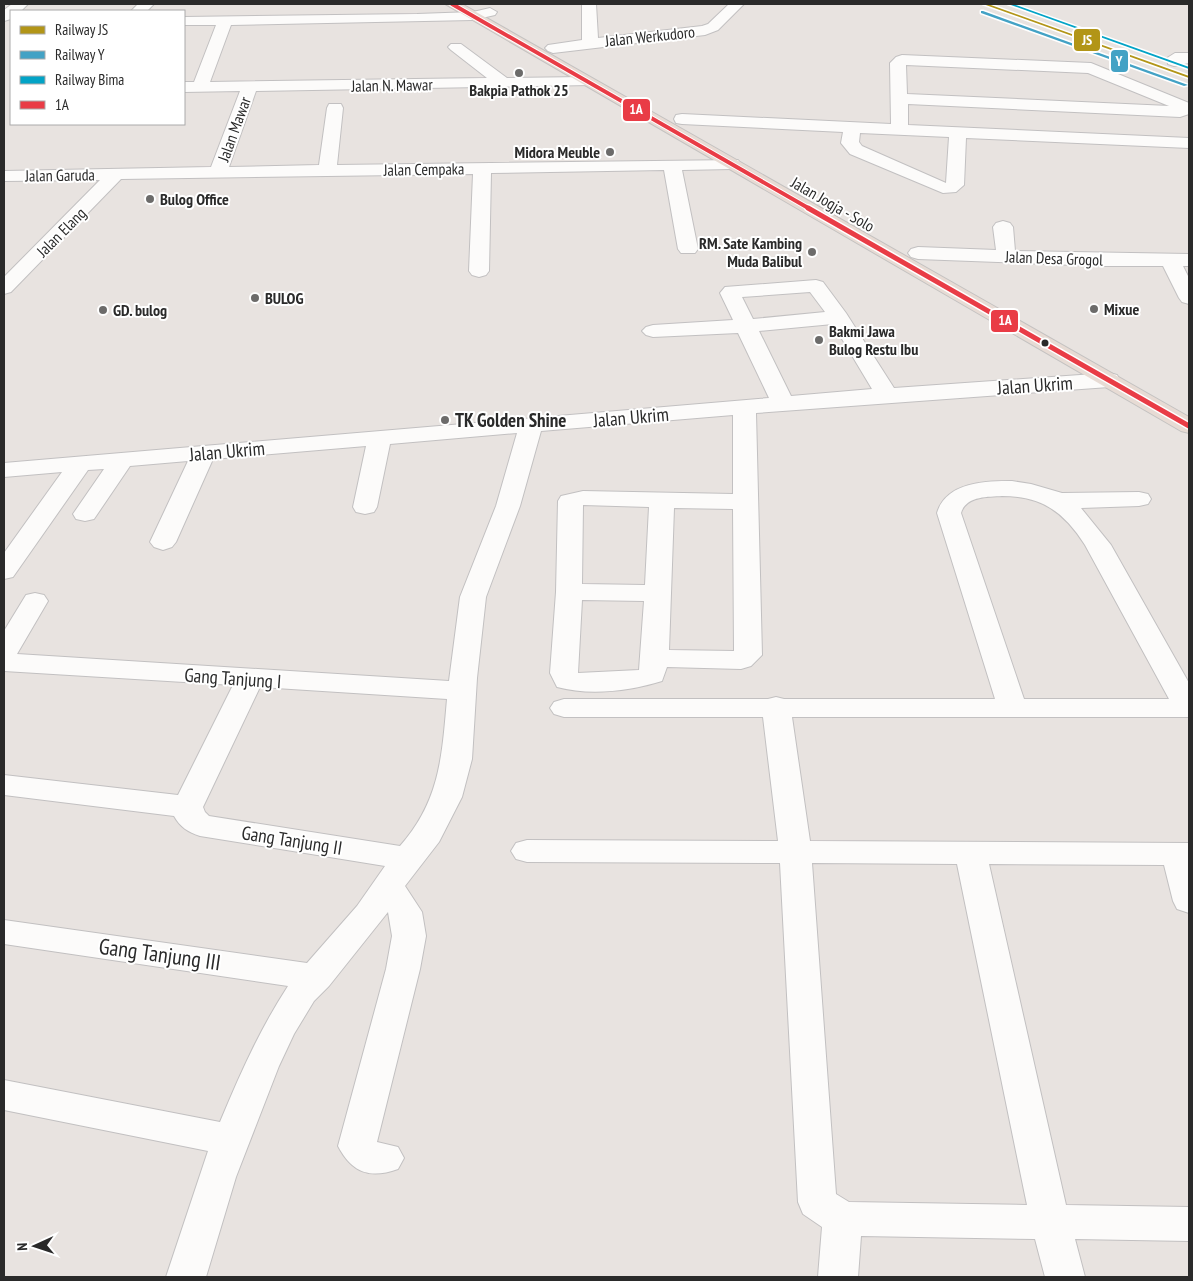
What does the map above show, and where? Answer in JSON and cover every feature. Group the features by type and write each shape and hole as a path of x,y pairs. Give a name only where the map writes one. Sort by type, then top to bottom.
{"highway":[{"name":"Jalan Jogja - Solo","path":"452,4 479,11 553,48 682,119 1189,407"},
{"name":"Jalan Jogja - Solo","path":"479,11 585,82 1189,426"}],"street":[{"path":"262,21 274,4"},
{"path":"588,4 590,42"},
{"name":"Jalan Werkudoro","path":"553,48 590,42 705,30 713,27 737,4"},
{"path":"185,21 262,21 479,11"},
{"path":"192,87 225,21"},
{"path":"456,47 503,83"},
{"path":"1182,59 1189,67"},
{"path":"900,129 899,61 1091,68 1189,111"},
{"path":"965,63 966,102"},
{"path":"1031,65 1037,92"},
{"name":"Jalan N. Mawar","path":"192,87 585,82"},
{"name":"Jalan Mawar","path":"219,171 250,86"},
{"path":"1060,90 1105,108"},
{"path":"899,99 966,102 1037,92 1105,108 1189,111"},
{"path":"327,170 335,108"},
{"path":"682,119 1189,143"},
{"path":"852,127 850,143 856,150 943,188 950,188 955,185 958,132"},
{"name":"Jalan Cempaka","path":"116,174 732,164"},
{"path":"672,165 688,249"},
{"path":"479,271 482,168"},
{"name":"Jalan Garuda","path":"4,176 116,174"},
{"name":"Jalan Elang","path":"4,286 116,174"},
{"path":"1003,226 1006,257"},
{"name":"Jalan Desa Grogol","path":"918,253 1006,257 1180,260"},
{"path":"1180,260 1188,293"},
{"path":"783,404 730,293 732,291 816,286 840,316 887,395"},
{"path":"653,331 745,326 840,316"},
{"name":"Jalan Ukrim","path":"4,470 887,395 1109,380"},
{"path":"656,658 741,660 748,655 744,407"},
{"path":"186,1277 217,1177 261,1066 279,1028 302,992 317,977 369,914 407,858 428,834 447,797 457,759 462,691 473,597 508,506 531,425"},
{"path":"364,507 380,438"},
{"path":"163,542 204,453"},
{"path":"85,514 122,460"},
{"path":"4,571 81,464"},
{"path":"564,708 776,706 1189,708 1086,526 1057,501 1041,493 1025,490 986,490 968,493 955,499 950,505 949,513 1012,707"},
{"path":"662,501 656,658 652,675 646,678 567,681 564,674 569,592 570,501 583,498 747,502"},
{"path":"1057,501 1139,498"},
{"path":"569,592 659,593"},
{"path":"4,653 35,601"},
{"name":"Gang Tanjung I","path":"4,662 462,691"},
{"path":"4,785 188,807 250,679"},
{"path":"776,706 795,851 815,1196 817,1202 842,1219 1050,1220 1189,1224"},
{"name":"Gang Tanjung II","path":"188,807 190,818 200,825 407,858"},
{"path":"527,851 1183,854 1189,900"},
{"path":"971,853 1050,1220 1065,1277"},
{"path":"385,1158 369,1157 361,1153 357,1146 403,970 409,936 405,912 388,887"},
{"name":"Gang Tanjung III","path":"4,932 317,977"},
{"path":"5,1098 232,1140"},
{"path":"838,1277 842,1219"}],"rail line":[{"name":"JS","path":"985,4 1189,77"},
{"name":"Bima","path":"1010,4 1189,68"},
{"name":"Y","path":"982,12 1186,85"}],"transit line":[{"name":"1A","path":"452,4 1189,426"}],"place":[{"name":"Bakpia Pathok 25","path":"519,73"},
{"name":"Midora Meuble","path":"610,152"},
{"name":"Bulog Office","path":"150,199"},
{"name":"RM. Sate Kambing Muda Balibul","path":"812,252"},
{"name":"BULOG","path":"255,298"},
{"name":"Mixue","path":"1094,309"},
{"name":"GD. bulog","path":"103,310"},
{"name":"Bakmi Jawa Bulog Restu Ibu","path":"819,340"},
{"name":"TK Golden Shine","path":"445,420"}]}
